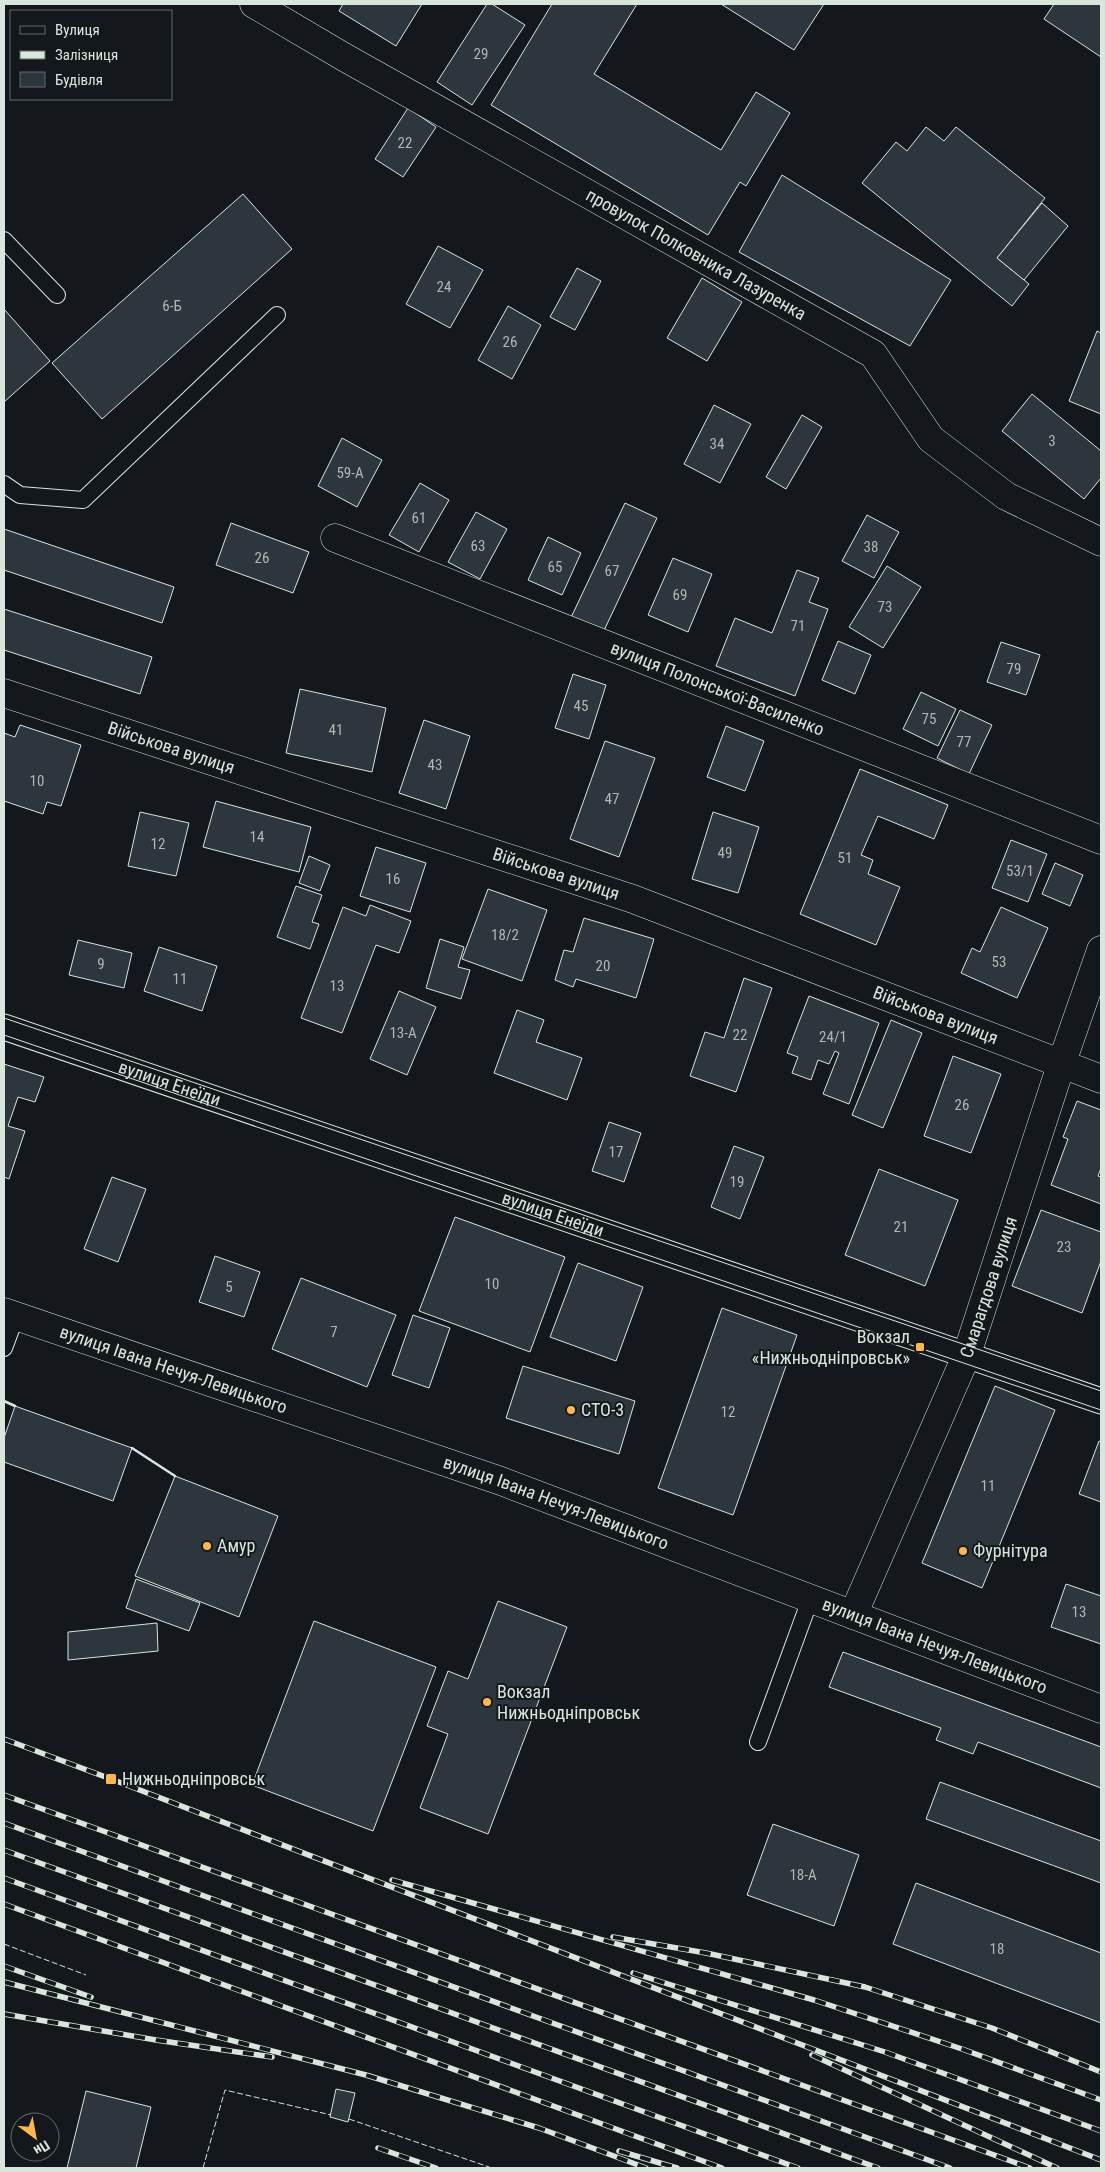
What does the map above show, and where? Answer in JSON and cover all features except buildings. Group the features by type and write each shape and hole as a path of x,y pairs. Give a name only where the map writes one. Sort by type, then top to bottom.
{"street":[{"name":"провулок Полковника Лазуренка","path":"254,4 344,57 873,354 931,439 1006,496 1101,542"},
{"name":"вулиця Полонської-Василенко","path":"335,538 1101,840"},
{"name":"Військова вулиця","path":"4,693 633,899 1101,1079"},
{"name":"Смарагдова вулиця","path":"853,1615 967,1354 1061,1065 1101,950"},
{"name":"вулиця Енеїди","path":"4,1027 1101,1401"},
{"name":"вулиця Івана Нечуя-Левицького","path":"10,1314 501,1481 1101,1708"}],"lane":[{"path":"4,240 57,295"},
{"path":"4,484 20,495 83,500 277,315"},
{"path":"4,1348 10,1314"},
{"path":"758,1742 811,1597"}],"tram line":[{"path":"4,1018 1101,1391"},
{"path":"4,1035 1101,1410"}],"railway":[{"path":"4,1739 1101,2160"},
{"path":"4,1795 1030,2168"},
{"path":"4,1823 950,2168"},
{"path":"4,1850 878,2168"},
{"path":"4,1878 798,2168"},
{"path":"392,1880 814,2000 962,2049 1101,2100"},
{"path":"4,1904 722,2168"},
{"path":"613,1937 706,1953 865,1987 992,2028 1101,2072"},
{"path":"4,1966 91,1997"},
{"path":"633,1973 885,2052 1101,2131"},
{"path":"4,1982 366,2075 539,2128 646,2168"},
{"path":"4,2014 156,2040 272,2057"},
{"path":"812,2055 1057,2168"},
{"path":"378,2148 436,2168"},
{"path":"619,2151 677,2168"}],"fence":[{"path":"4,1944 86,1975"},
{"path":"203,2168 225,2090 331,2115"},
{"path":"349,2119 492,2168"}],"wall":[{"path":"4,1401 15,1406"},
{"path":"132,1448 175,1476"}],"place":[{"name":"Вокзал «Нижньодніпровськ»","path":"920,1347"},
{"name":"СТО-3","path":"571,1410"},
{"name":"Амур","path":"207,1546"},
{"name":"Фурнітура","path":"963,1551"},
{"name":"Вокзал Нижньодніпровськ","path":"487,1702"},
{"name":"Нижньодніпровськ","path":"111,1779"}]}
